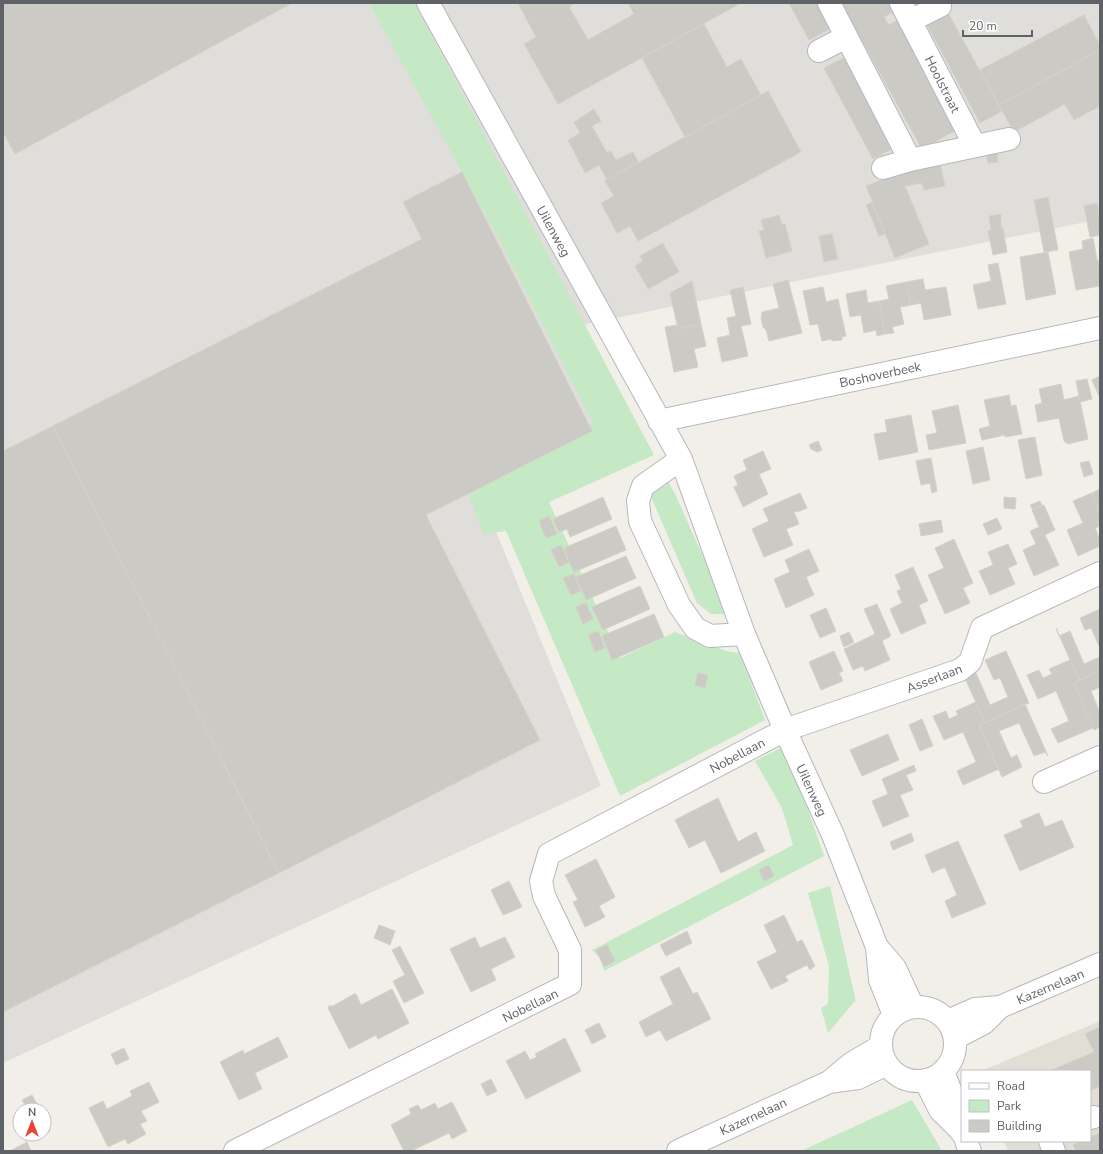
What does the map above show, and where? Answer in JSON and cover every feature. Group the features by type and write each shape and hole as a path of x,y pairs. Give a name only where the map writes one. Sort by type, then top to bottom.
{"street":[{"name":"Uilenweg","path":"428,3 681,459 744,634 784,730 833,835 877,947 895,968 904,1011"},
{"path":"829,3 910,160"},
{"name":"Hoolstraat","path":"940,6 905,12 975,146"},
{"path":"819,51 846,37"},
{"path":"883,168 910,160 1009,139"},
{"name":"Boshoverbeek","path":"659,421 1100,328"},
{"path":"681,459 642,486 638,501 640,520 679,605 696,628 710,636 744,634"},
{"name":"Asserlaan","path":"784,730 960,670 970,662 982,628 1100,573"},
{"name":"Nobellaan","path":"234,1151 570,984 570,950 544,896 541,881 549,854 784,730"},
{"path":"1044,782 1100,756"},
{"name":"Kazernelaan","path":"951,1029 984,1023 1000,1007 1100,964"},
{"path":"925,1007 936,1011 951,1029 954,1054 950,1064 934,1076 914,1081 904,1078 894,1072 884,1055 883,1031 888,1022 904,1011 925,1007"},
{"name":"Kazernelaan","path":"678,1151 829,1082 852,1063 884,1055"},
{"path":"934,1076 955,1103 961,1128"}],"shaded area":[{"path":"3,3 1100,3 1100,219 567,328 622,435 485,505 601,786 3,1063"},
{"path":"1100,1021 1100,1151 1008,1151 1004,1142 1091,1142 1091,1070 983,1070"}],"green space":[{"path":"369,3 414,3 654,455 549,502 620,658 675,632 726,651 740,653 765,720 620,796 506,531 484,534 467,492 593,423 500,241"},
{"path":"668,481 729,614 711,614 697,603 648,490"},
{"path":"786,745 824,856 604,971 601,959 592,950 793,845 782,808 755,761"},
{"path":"830,886 856,1002 855,1001 828,1033 821,1008 828,1004 829,966 808,893"},
{"path":"912,1100 942,1151 801,1151"}],"building":[{"path":"3,3 292,3 15,154 3,132"},
{"path":"518,3 575,3 569,7 588,40 634,14 628,3 741,3 558,104 524,44 536,37"},
{"path":"789,3 817,3 830,29 809,40"},
{"path":"841,3 888,3 893,12 884,17 889,25 898,20 958,129 922,149"},
{"path":"947,11 1002,111 980,123 926,23"},
{"path":"1084,15 1100,45 1100,50 999,105 980,70"},
{"path":"704,24 727,67 741,59 761,95 685,137 642,58"},
{"path":"1100,50 1100,106 1074,120 1065,104 1014,132 999,105"},
{"path":"845,57 894,148 873,159 824,68"},
{"path":"768,91 801,152 638,241 630,226 617,233 601,203 614,196 605,181"},
{"path":"594,109 601,121 592,126 607,153 611,151 616,160 633,152 638,162 607,180 599,165 585,173 568,140 580,133 574,122"},
{"path":"997,153 998,162 988,163 986,154"},
{"path":"940,164 945,186 924,190 922,183 905,186 929,244 895,258 866,186 899,172"},
{"path":"462,172 592,431 426,515 540,740 279,873 53,426 422,239 403,202"},
{"path":"1048,197 1058,250 1044,252 1034,200"},
{"path":"872,202 885,234 879,236 866,205"},
{"path":"1097,203 1100,219 1100,235 1090,237 1084,206"},
{"path":"1001,214 1001,228 1003,228 1007,252 993,255 988,231 991,230 989,216"},
{"path":"779,215 782,225 785,224 792,251 766,258 759,231 764,230 761,220"},
{"path":"832,234 838,259 824,262 819,236"},
{"path":"1093,238 1100,269 1100,286 1076,290 1069,252 1083,249 1082,241"},
{"path":"663,243 679,272 648,289 635,266 643,261 640,256"},
{"path":"1048,252 1056,294 1026,300 1020,257"},
{"path":"998,263 1006,304 978,309 973,285 991,281 988,265"},
{"path":"923,279 925,290 946,287 951,315 924,320 921,303 911,305 906,282"},
{"path":"788,280 802,333 769,341 766,330 763,327 761,318 762,312 779,308 773,284"},
{"path":"692,281 701,324 678,329 670,293"},
{"path":"906,282 911,305 900,307 904,324 892,327 894,333 885,334 879,301 889,299 886,286"},
{"path":"743,287 751,324 741,326 748,356 722,362 717,338 730,335 727,318 736,316 730,290"},
{"path":"823,287 826,302 838,299 846,336 842,337 842,340 832,341 832,339 822,341 818,324 810,325 803,291"},
{"path":"866,290 868,303 879,301 885,334 877,336 876,330 864,333 861,315 850,317 846,294"},
{"path":"701,324 706,346 694,349 698,367 674,372 665,327 677,325 678,329"},
{"path":"1100,376 1100,398 1092,380"},
{"path":"1087,379 1092,399 1080,402 1076,381"},
{"path":"1061,384 1064,400 1079,396 1088,439 1068,444 1064,441 1059,418 1038,422 1035,405 1042,403 1039,389"},
{"path":"1009,395 1011,406 1016,405 1022,434 1005,437 1005,435 982,440 979,429 990,426 984,400"},
{"path":"958,405 966,443 929,450 926,435 937,433 932,411"},
{"path":"911,415 918,452 879,460 874,434 887,432 885,420"},
{"path":"53,426 279,873 3,1012 3,451"},
{"path":"1035,437 1042,475 1026,479 1018,440"},
{"path":"818,441 822,450 817,452 811,449 809,445"},
{"path":"983,447 990,480 973,484 966,451"},
{"path":"763,451 771,469 759,474 768,494 743,507 734,487 738,485 734,476 747,470 743,460"},
{"path":"931,458 937,491 932,493 930,483 921,485 916,461"},
{"path":"1089,461 1093,474 1084,477 1080,463"},
{"path":"1100,489 1100,510 1099,511 1092,493"},
{"path":"800,493 807,508 794,512 799,524 786,529 793,545 764,557 752,529 769,521 763,509"},
{"path":"1092,493 1100,512 1100,526 1095,528 1100,540 1100,546 1078,556 1067,530 1083,523 1073,501"},
{"path":"603,497 612,519 570,537 567,529 559,532 553,519"},
{"path":"1004,497 1016,498 1015,509 1004,508"},
{"path":"1040,501 1042,506 1033,510 1030,505"},
{"path":"1044,505 1055,530 1045,535 1059,565 1034,576 1023,550 1036,544 1030,531 1039,527 1032,510"},
{"path":"549,516 557,534 546,538 539,521"},
{"path":"997,518 1002,529 988,535 983,524"},
{"path":"941,520 943,532 921,536 919,524"},
{"path":"616,526 626,550 574,572 564,548"},
{"path":"954,539 973,583 963,588 970,603 945,614 928,575 944,568 935,548"},
{"path":"1008,544 1017,564 1008,568 1015,584 990,595 979,571 993,565 988,552"},
{"path":"561,545 569,562 559,567 551,550"},
{"path":"809,549 819,571 806,577 814,595 786,608 774,579 790,572 785,560"},
{"path":"626,556 636,578 586,600 576,577"},
{"path":"913,567 928,601 919,605 926,623 901,634 890,609 902,603 897,591 901,589 895,575"},
{"path":"574,574 581,591 571,595 563,578"},
{"path":"640,586 650,609 603,630 592,607"},
{"path":"586,603 593,619 583,624 576,607"},
{"path":"877,604 891,636 882,641 890,660 865,671 863,666 853,670 844,649 875,634 864,609"},
{"path":"826,608 836,631 820,638 810,615"},
{"path":"1100,609 1100,648 1091,628 1085,630 1080,618"},
{"path":"654,614 664,637 612,660 602,636"},
{"path":"598,631 605,648 595,652 588,635"},
{"path":"1070,631 1084,664 1100,657 1100,671 1079,680 1059,636"},
{"path":"849,632 854,642 844,647 840,636"},
{"path":"834,651 843,671 839,673 843,681 821,690 809,662"},
{"path":"1006,651 1029,703 985,723 965,678 976,673 990,705 1008,697 1000,678 994,680 985,660"},
{"path":"1070,660 1079,680 1074,683 1094,730 1093,728 1058,743 1051,729 1069,721 1056,691 1038,699 1027,675 1039,670 1043,678 1052,674 1049,669"},
{"path":"1100,671 1100,687 1091,691 1100,713 1100,727 1094,730 1074,683"},
{"path":"698,673 708,675 705,688 695,685"},
{"path":"976,702 985,723 979,725 999,769 963,785 957,771 976,762 963,732 944,740 933,716 946,711 949,719 958,715 956,711"},
{"path":"1025,704 1048,756 1045,752 1034,756 1019,723 999,731 1011,758 1017,755 1022,767 1002,777 979,725"},
{"path":"922,719 933,746 920,751 909,725"},
{"path":"888,734 899,760 862,776 850,750"},
{"path":"914,765 916,771 906,775 913,790 900,795 909,816 883,827 872,801 888,794 882,779"},
{"path":"718,798 738,842 756,832 765,851 721,873 705,840 689,848 675,820"},
{"path":"1039,813 1045,827 1062,820 1074,847 1020,871 1004,835 1023,827 1020,821"},
{"path":"911,833 914,841 893,850 890,842"},
{"path":"958,841 986,904 952,918 945,901 957,895 945,867 932,873 925,855"},
{"path":"596,859 615,897 599,906 605,917 585,927 573,902 578,900 565,875"},
{"path":"769,865 774,876 764,881 759,870"},
{"path":"509,881 522,907 503,915 491,890"},
{"path":"784,915 797,942 802,940 815,966 810,970 807,965 785,976 788,981 771,989 757,962 777,952 764,925"},
{"path":"379,925 395,931 390,945 374,938"},
{"path":"687,931 692,943 666,956 660,945"},
{"path":"475,937 480,948 505,937 515,957 491,969 496,980 471,992 450,949"},
{"path":"607,945 615,961 604,967 596,950"},
{"path":"400,946 424,993 404,1003 393,981 405,975 392,950"},
{"path":"679,967 693,994 697,992 711,1019 666,1041 660,1030 646,1037 639,1022 673,1004 660,977"},
{"path":"392,989 409,1023 378,1039 376,1035 349,1049 328,1008 329,1006 333,1006 354,994 356,994 361,1005"},
{"path":"599,1023 606,1037 592,1044 585,1030"},
{"path":"1100,1027 1100,1086 1091,1090 1091,1070 1052,1070 1094,1052 1085,1034"},
{"path":"278,1037 288,1057 255,1073 262,1089 239,1100 220,1062 243,1050 244,1054"},
{"path":"565,1038 581,1071 526,1099 506,1061 525,1051 530,1060 537,1057 535,1054"},
{"path":"124,1048 129,1059 116,1065 111,1054"},
{"path":"491,1079 497,1091 487,1096 481,1084"},
{"path":"149,1082 159,1102 141,1111 147,1121 140,1124 146,1134 128,1144 125,1139 108,1147 89,1108 103,1101 107,1109 132,1096 130,1091"},
{"path":"32,1095 36,1102 23,1102 22,1100"},
{"path":"452,1102 467,1131 452,1139 449,1133 411,1151 404,1151 391,1125 411,1114 409,1109 418,1105 421,1110 435,1103 438,1109"},
{"path":"1100,1133 1100,1151 1076,1151 1073,1145 1080,1142 1091,1142 1091,1137"},
{"path":"27,1142 31,1151 10,1151"}]}
